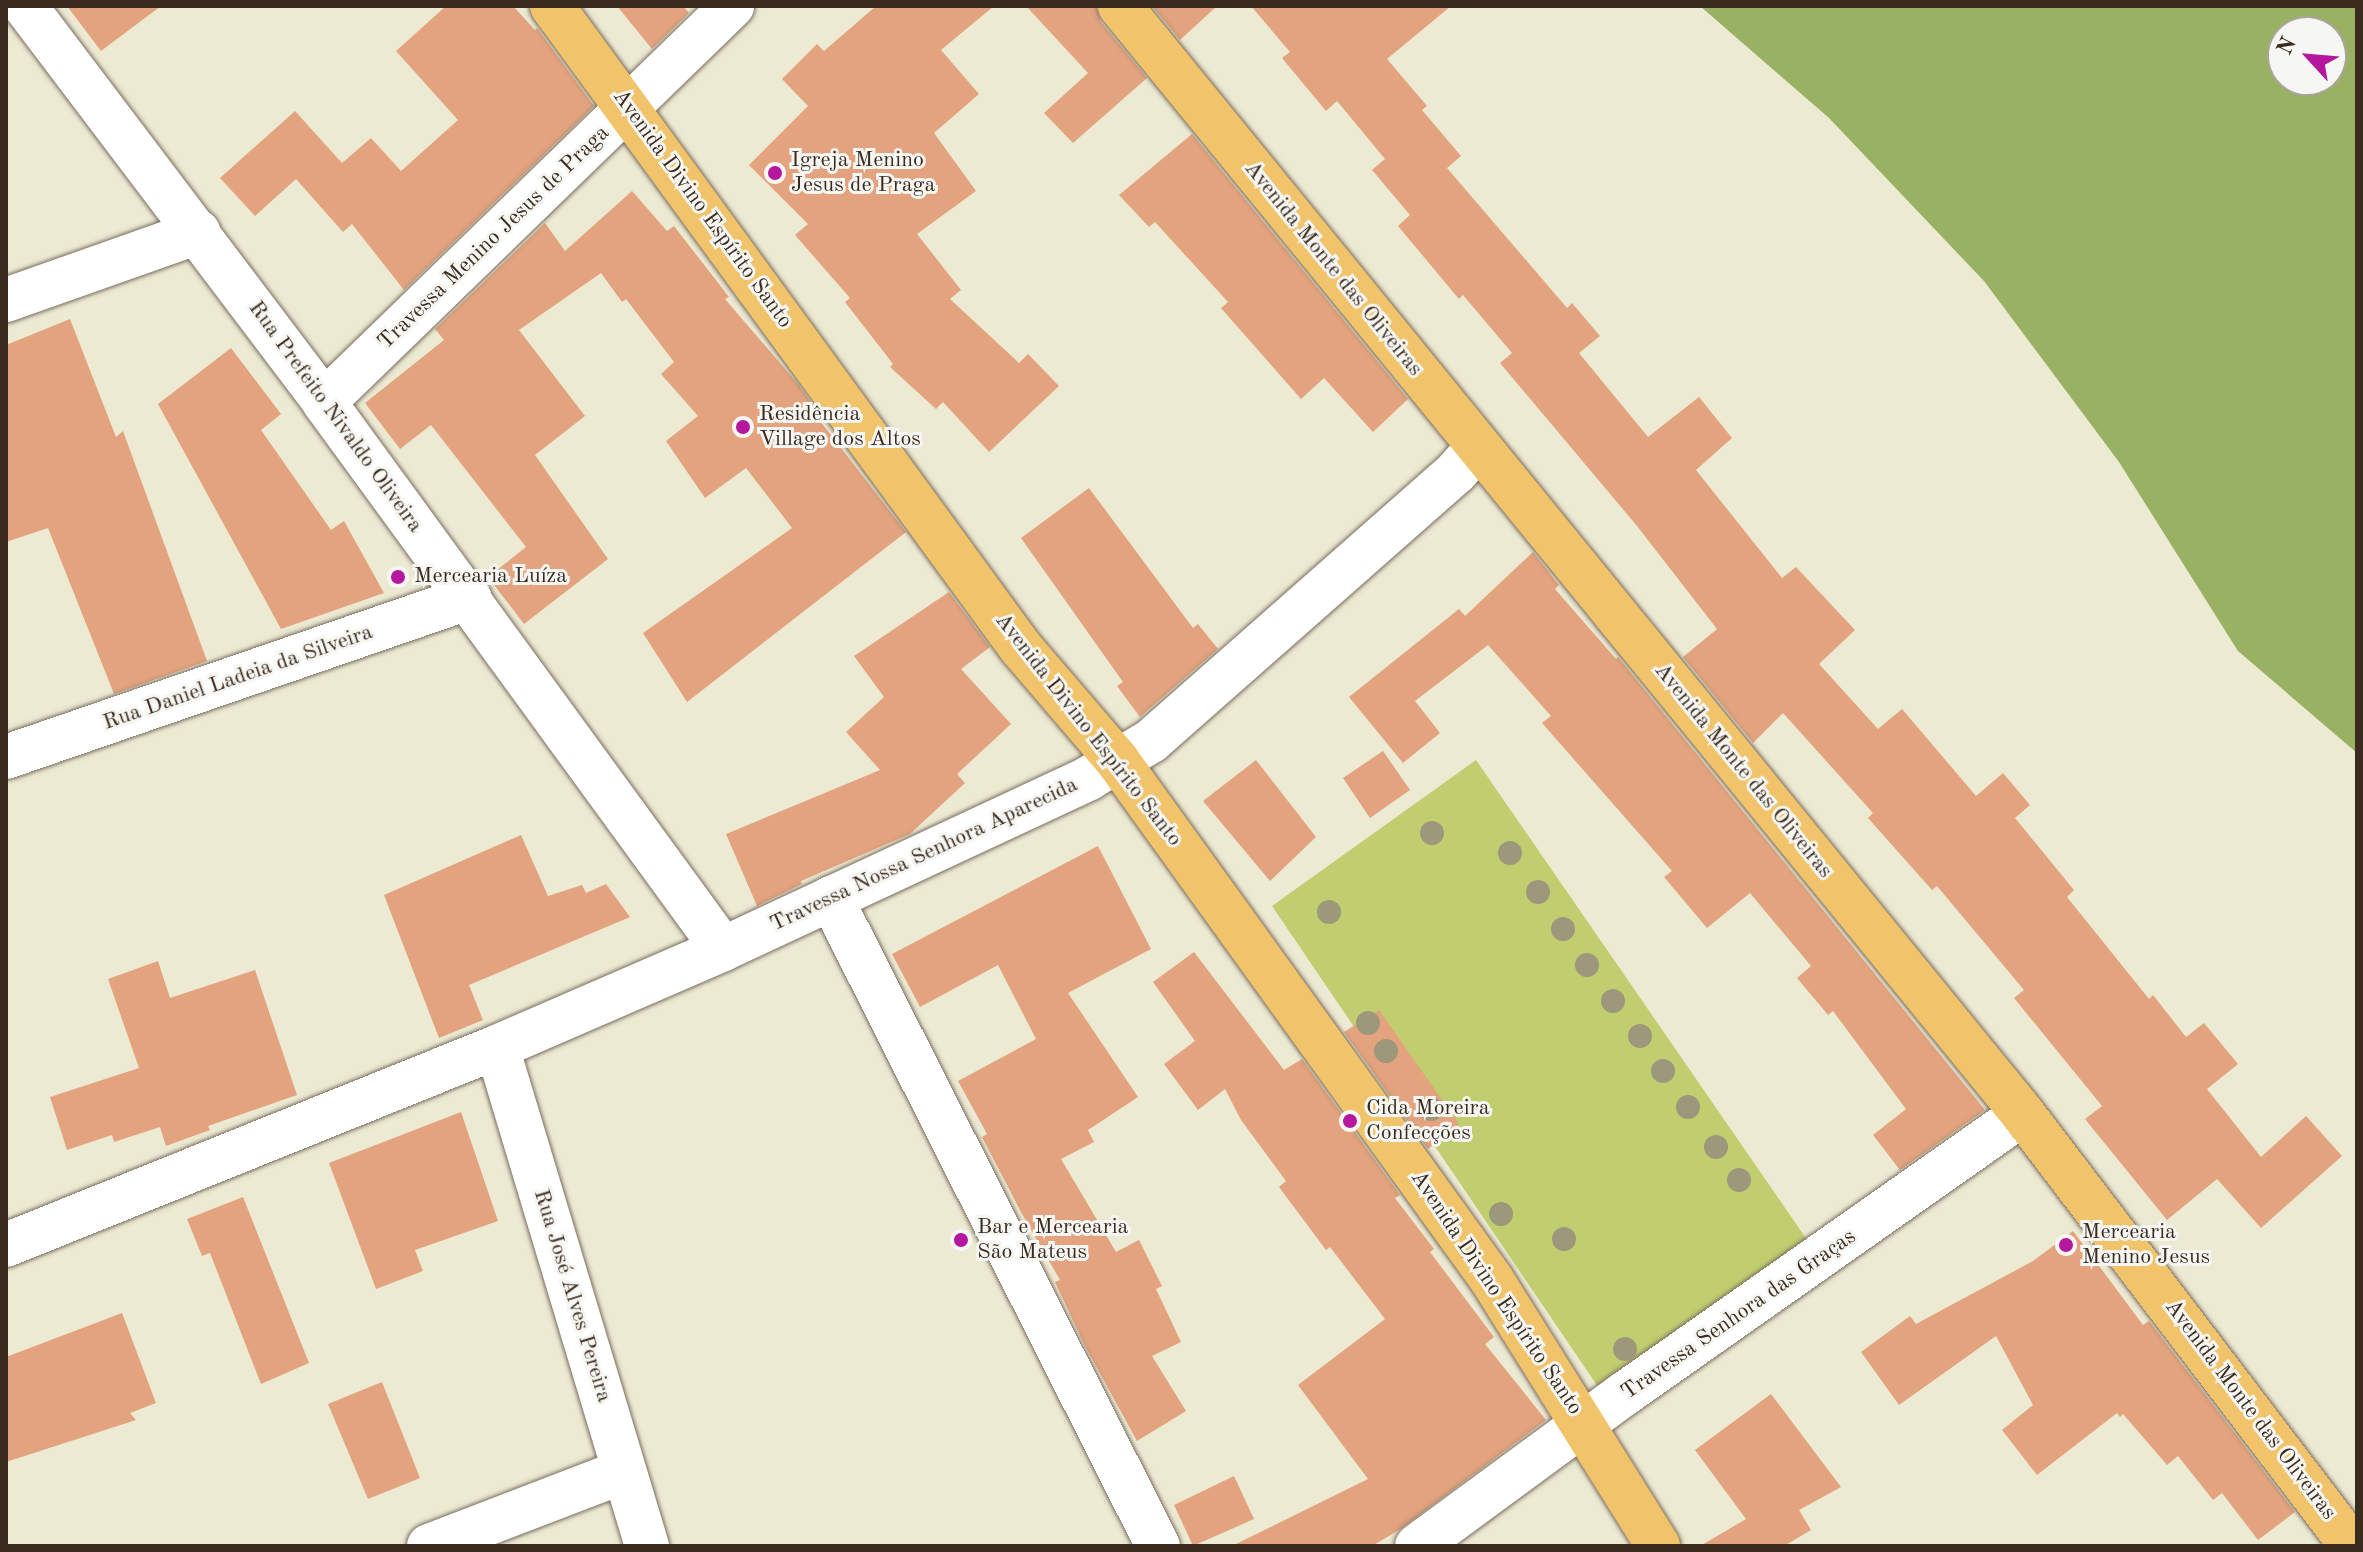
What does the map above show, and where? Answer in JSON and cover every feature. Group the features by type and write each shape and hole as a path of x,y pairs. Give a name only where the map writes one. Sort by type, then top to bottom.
{"main road":[{"name":"Avenida Divino Espírito Santo","path":"552,6 1021,648 1117,760 1483,1267 1584,1423 1658,1546"},
{"name":"Avenida Monte das Oliveiras","path":"1120,6 2023,1114 2352,1546"}],"street":[{"name":"Rua Prefeito Nivaldo Oliveira","path":"25,6 324,402 723,949"},
{"name":"Travessa Menino Jesus de Praga","path":"324,402 732,6"},
{"path":"6,300 198,232"},
{"name":"Travessa Nossa Senhora Aparecida","path":"6,1245 497,1047 723,949 1089,778 1151,741 1457,471 1478,447"},
{"name":"Rua Daniel Ladeia da Silveira","path":"6,757 469,598"},
{"path":"831,898 1158,1546"},
{"name":"Rua José Alves Pereira","path":"497,1047 647,1546"},
{"name":"Travessa Senhora das Graças","path":"1417,1546 1584,1423 2023,1114"},
{"path":"429,1546 624,1471"}],"green space":[{"path":"1700,6 2357,6 2357,753 2238,651 2119,462 1984,281 1829,118"},
{"path":"1476,760 1821,1260 1609,1403 1272,906"}],"building":[{"path":"67,6 161,6 101,51"},
{"path":"446,6 513,6 535,30 537,28 594,106 404,290 352,224 343,232 296,179 255,216 220,178 295,111 342,163 371,138 401,171 458,120 396,51"},
{"path":"617,6 683,6 689,13 652,49"},
{"path":"876,6 994,6 941,50 979,94 934,133 976,191 917,234 961,290 950,299 1019,363 1028,354 1059,386 989,452 943,402 936,409 890,367 893,364 845,302 850,298 795,235 808,224 749,165 808,106 782,79 817,44 824,51"},
{"path":"1026,6 1096,6 1101,22 1147,78 1073,143 1044,113 1088,73"},
{"path":"1152,6 1217,6 1180,40"},
{"path":"1251,6 1451,6 1387,59 1427,106 1422,110 1461,156 1447,168 1567,308 1572,303 1600,336 1579,353 1648,437 1699,397 1732,438 1696,470 1782,578 1796,567 1855,630 1819,664 1878,729 1902,709 1976,796 2003,773 2030,805 2015,818 2074,890 2067,897 2149,999 2153,995 2186,1037 2204,1023 2238,1064 2207,1089 2261,1157 2306,1116 2342,1156 2261,1228 2217,1179 2167,1220 2085,1119 2102,1106 2014,998 2024,990 1937,886 1932,890 1868,818 1873,813 1783,713 1753,743 1683,657 1717,629 1637,526 1500,363 1512,353 1463,295 1459,299 1398,226 1410,215 1372,170 1385,159 1337,101 1326,111 1282,58 1290,52"},
{"path":"1192,134 1408,399 1373,432 1324,378 1301,399 1221,308 1228,302 1155,222 1149,227 1119,195"},
{"path":"632,191 667,231 674,226 729,297 725,299 798,384 820,415 817,417 906,532 687,702 643,633 792,528 746,468 705,498 666,441 698,416 661,374 674,362 626,299 622,302 601,273 519,330 585,416 535,455 608,559 524,624 488,577 526,547 431,425 400,449 365,403 444,340 435,329 545,223 565,251"},
{"path":"70,319 116,437 123,431 207,661 114,694 48,528 6,542 6,345"},
{"path":"231,348 281,414 261,430 331,530 344,521 384,593 281,629 158,404"},
{"path":"1089,488 1193,628 1198,624 1218,649 1140,717 1117,686 1123,682 1021,538"},
{"path":"1533,552 1559,585 1555,589 1616,659 1618,657 1985,1110 1900,1170 1873,1135 1906,1109 1833,1011 1828,1015 1797,978 1811,966 1750,893 1707,928 1664,877 1672,871 1542,723 1551,716 1488,645 1415,701 1440,733 1403,763 1349,697 1459,609 1465,616"},
{"path":"949,592 990,647 961,669 1011,724 957,774 965,783 910,834 801,881 802,884 757,906 726,834 880,770 846,732 884,697 854,656"},
{"path":"1383,751 1410,790 1370,818 1343,778"},
{"path":"1256,760 1316,837 1270,881 1203,801"},
{"path":"521,835 548,896 582,885 586,893 606,884 630,917 469,985 483,1020 439,1038 384,895"},
{"path":"1098,846 1151,949 1068,993 1138,1097 1088,1130 1094,1142 1061,1159 1116,1252 1139,1240 1162,1286 1156,1289 1181,1342 1152,1356 1186,1411 1137,1441 1084,1344 1055,1282 1060,1280 982,1137 987,1134 958,1081 1036,1039 998,965 920,1007 892,954"},
{"path":"1194,952 1284,1070 1302,1059 1400,1195 1395,1198 1434,1249 1430,1252 1494,1337 1485,1344 1546,1420 1399,1530 1372,1546 1232,1546 1368,1479 1298,1385 1385,1319 1330,1247 1326,1250 1279,1187 1286,1181 1241,1120 1225,1089 1198,1110 1164,1064 1195,1041 1153,982"},
{"path":"158,961 170,998 255,970 297,1095 208,1126 210,1130 166,1146 160,1127 114,1142 112,1135 67,1150 50,1097 139,1068 108,979"},
{"path":"1379,1010 1459,1124 1428,1149 1344,1032"},
{"path":"461,1112 498,1221 415,1250 423,1271 376,1289 329,1163"},
{"path":"243,1197 309,1363 261,1384 210,1253 202,1256 187,1219"},
{"path":"2073,1231 2143,1325 2149,1321 2295,1512 2258,1540 2222,1493 2213,1500 2178,1456 2167,1465 2123,1414 2120,1417 2117,1413 2037,1475 2002,1430 2033,1405 1996,1336 1899,1405 1861,1352 1910,1316 1916,1324 2033,1261"},
{"path":"122,1313 156,1403 130,1413 136,1420 6,1462 6,1357"},
{"path":"382,1382 420,1478 368,1499 328,1404"},
{"path":"1771,1394 1841,1487 1799,1510 1811,1530 1784,1546 1700,1546 1746,1519 1695,1450"},
{"path":"1234,1476 1254,1519 1193,1546 1174,1505"}],"place":[{"name":"Igreja Menino Jesus de Praga","path":"775,173"},
{"name":"Residência Village dos Altos","path":"743,427"},
{"name":"Mercearia Luíza","path":"398,577"},
{"name":"Cida Moreira Confecções","path":"1350,1121"},
{"name":"Bar e Mercearia São Mateus","path":"961,1240"},
{"name":"Mercearia Menino Jesus","path":"2066,1245"}]}
